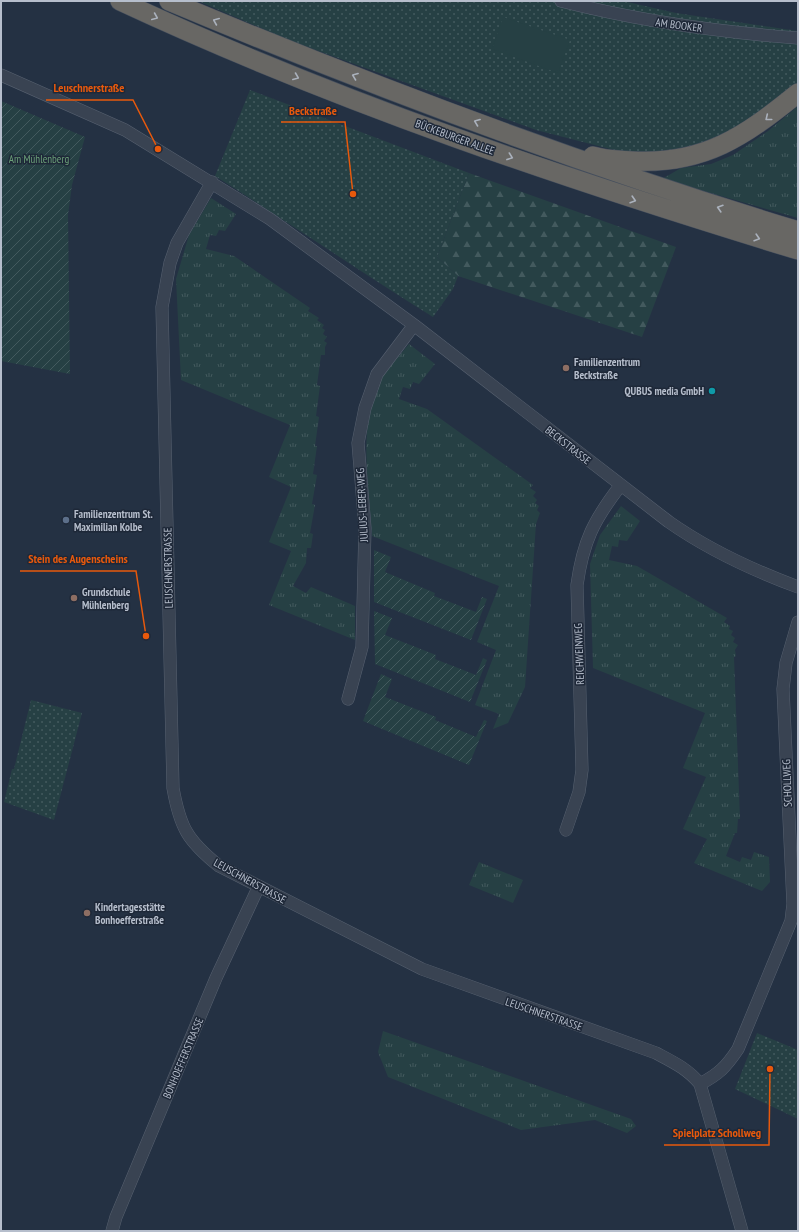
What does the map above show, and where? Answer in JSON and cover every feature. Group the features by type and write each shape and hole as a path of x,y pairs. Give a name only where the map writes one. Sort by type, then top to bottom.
{"highway":[{"name":"BÜCKEBURGER ALLEE","path":"120,1 252,59 529,165 622,196 798,250"},
{"name":"BÜCKEBURGER ALLEE","path":"169,1 259,39 540,145 697,201 798,231"},
{"path":"540,145 563,147 602,159 616,160 670,160 697,155 742,135 761,123 798,93"}],"street":[{"name":"AM BOOKER","path":"561,1 610,13 673,25 798,38"},
{"name":"BECKSTRASSE","path":"1,74 125,130 270,219 414,324 620,486 669,522 708,547 760,572 798,587"},
{"name":"LEUSCHNERSTRASSE","path":"212,182 177,243 168,270 162,307 173,788 177,810 193,844 219,866 258,888 422,969 656,1053 680,1065 693,1075 700,1084 742,1231"},
{"name":"JULIUS-LEBER-WEG","path":"348,699 362,647 365,528 358,443 365,408 377,374 414,324"},
{"name":"REICHWEINWEG","path":"566,830 579,792 582,770 577,585 580,563 584,545 591,529 602,510 620,486"},
{"name":"SCHOLLWEG","path":"700,1084 714,1077 727,1067 738,1049 791,921 793,904 783,689 786,663 795,641 798,622"},
{"name":"BONHOEFFERSTRASSE","path":"112,1231 116,1217 216,978 258,888"}],"green space":[{"path":"198,1 623,1 676,13 798,31 798,83 756,116 717,141 670,154 618,151 536,130 291,41"},
{"path":"503,17 570,40 558,73 492,49"},
{"path":"250,90 469,173 437,257 458,276 453,289 433,317 215,176"},
{"name":"Am Mühlenberg","path":"1,101 85,137 72,185 68,215 70,374 1,361"},
{"path":"798,106 798,218 662,179 681,168 711,164 733,155 768,131"},
{"path":"469,173 676,247 642,337 458,276 437,257"},
{"path":"211,198 236,214 225,231 219,230 216,236 210,235 206,249 234,256 310,308 308,311 319,318 317,320 324,325 322,328 325,330 323,334 327,337 324,341 327,343 325,347 325,355 321,355 317,385 320,386 316,416 319,417 313,474 317,475 312,504 315,505 310,533 313,534 311,548 307,548 306,563 293,586 306,593 311,587 355,606 355,640 269,605 291,551 269,542 291,487 269,477 290,425 181,380 176,279 189,235"},
{"path":"409,344 435,364 419,384 413,382 410,389 403,387 399,399 427,409 533,485 530,488 536,492 533,496 537,500 535,503 539,506 537,510 540,513 536,524 525,687 508,723 493,729 499,714 475,705 496,650 477,642 499,586 372,536 366,451 367,429 377,389 387,370"},
{"path":"621,506 640,521 627,541 619,540 618,547 612,546 609,560 637,566 727,618 724,622 730,626 729,629 733,631 731,635 735,638 733,642 738,645 735,650 736,656 734,657 740,819 738,819 737,833 735,833 726,856 740,862 742,857 751,860 754,852 769,857 770,882 762,891 694,863 707,839 683,829 706,777 683,768 705,713 593,668 590,564 600,535"},
{"path":"374,550 391,557 385,572 435,593 434,596 476,612 482,597 487,599 471,640 374,602"},
{"path":"374,611 392,618 385,635 436,655 435,659 476,675 483,658 487,660 470,702 375,664"},
{"path":"381,674 392,679 385,697 436,717 435,720 476,737 484,720 487,721 469,765 363,721"},
{"path":"31,700 82,713 54,820 4,802 12,769 14,769"},
{"path":"479,862 523,880 513,903 469,885"},
{"path":"383,1031 631,1119 636,1126 627,1133 595,1120 521,1130 388,1077 378,1052"},
{"path":"757,1033 798,1050 798,1119 735,1089"}],"place":[{"name":"Leuschnerstraße","path":"158,149"},
{"name":"Beckstraße","path":"353,194"},
{"name":"Familienzentrum Beckstraße","path":"566,368"},
{"name":"QUBUS media GmbH","path":"712,391"},
{"name":"Familienzentrum St. Maximilian Kolbe","path":"66,520"},
{"name":"Grundschule Mühlenberg","path":"74,598"},
{"name":"Stein des Augenscheins","path":"146,636"},
{"name":"Kindertagesstätte Bonhoefferstraße","path":"87,913"},
{"name":"Spielplatz Schollweg","path":"770,1069"}]}
